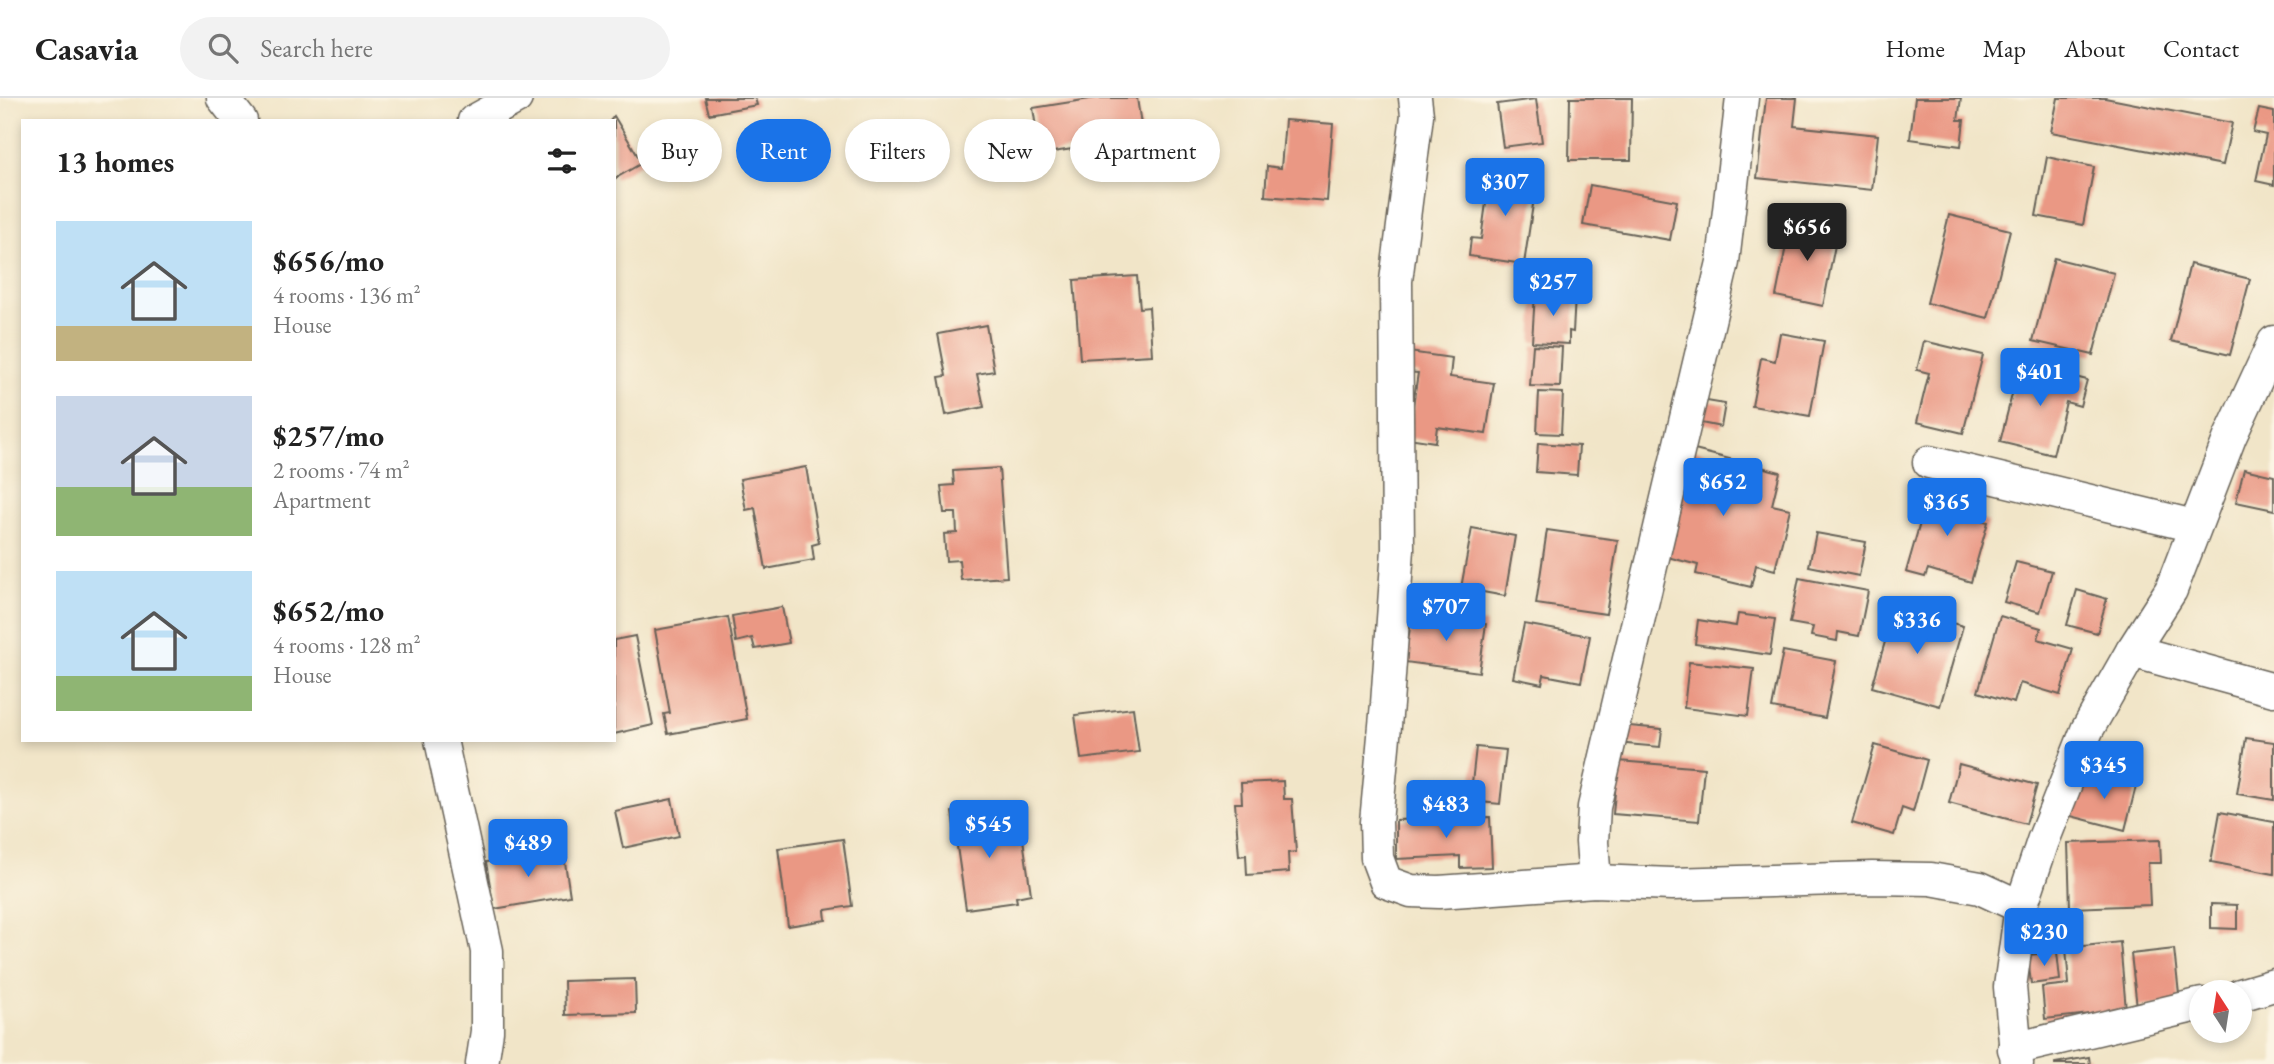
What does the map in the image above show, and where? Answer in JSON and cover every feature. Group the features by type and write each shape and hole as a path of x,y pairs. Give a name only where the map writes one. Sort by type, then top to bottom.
{"street":[{"path":"223,98 239,119"},
{"path":"478,119 516,98"},
{"path":"1415,98 1417,115 1396,281 1398,549 1376,822 1377,858 1386,882 1411,891 1439,892 1595,881 1672,884 1872,877 1931,879 1980,888 2021,907"},
{"path":"1595,881 1592,842 1594,807 1723,262 1742,98"},
{"path":"2189,1008 2015,1057 2010,987 2021,907 2043,841 2087,730 2171,590 2230,437 2274,342"},
{"path":"1929,463 2194,526"},
{"path":"2132,651 2274,690"},
{"path":"440,742 487,951 486,1031 482,1064"},
{"path":"2252,991 2274,985"}],"building":[{"path":"705,98 755,98 757,105 709,114"},
{"path":"1096,98 1137,98 1140,119 1070,119 1070,149 1056,152 1056,119 1035,119 1033,108"},
{"path":"1570,98 1632,98 1631,160 1569,160"},
{"path":"1766,98 1797,98 1794,126 1878,135 1872,190 1757,178"},
{"path":"1915,98 1961,98 1958,120 1964,120 1961,146 1910,139"},
{"path":"2058,98 2105,98 2232,123 2223,165 2051,132"},
{"path":"1536,99 1542,142 1503,147 1497,104"},
{"path":"2259,109 2274,112 2274,185 2256,181 2266,135 2253,132"},
{"path":"616,119 637,155 637,166 616,178"},
{"path":"1285,120 1333,124 1327,201 1265,196 1267,166 1281,168"},
{"path":"2047,157 2094,167 2083,225 2036,216"},
{"path":"1482,171 1537,178 1524,264 1469,256 1471,238 1481,239 1488,189 1480,187"},
{"path":"1590,185 1677,201 1670,240 1583,225"},
{"path":"1949,215 2010,230 1988,318 1927,303"},
{"path":"1791,221 1838,230 1823,306 1776,296"},
{"path":"2054,258 2114,273 2093,355 2033,341"},
{"path":"2190,264 2250,279 2230,355 2171,341"},
{"path":"1137,276 1140,308 1149,307 1152,355 1080,359 1074,280"},
{"path":"1535,293 1575,296 1573,332 1569,331 1569,344 1532,342"},
{"path":"986,325 994,371 977,374 984,407 946,415 939,377 946,376 938,334"},
{"path":"1780,333 1824,341 1810,416 1752,406 1761,358 1775,361"},
{"path":"1924,341 1983,355 1963,433 1917,422 1929,373 1917,370"},
{"path":"1533,345 1562,347 1560,387 1530,386"},
{"path":"1409,352 1452,358 1450,377 1494,383 1486,434 1437,427 1435,442 1408,438 1418,373 1406,372"},
{"path":"2020,363 2087,380 2080,406 2066,402 2053,455 2000,442"},
{"path":"1539,392 1563,393 1561,434 1537,433"},
{"path":"1695,399 1725,404 1721,427 1691,421"},
{"path":"1538,443 1579,446 1577,475 1536,472"},
{"path":"1683,447 1780,472 1772,505 1790,509 1775,570 1756,565 1751,587 1696,574 1698,565 1656,554"},
{"path":"806,467 819,543 812,545 814,560 766,569 755,508 746,510 740,479"},
{"path":"999,468 1007,577 961,580 959,560 946,561 944,534 957,533 956,513 944,513 941,486 954,485 953,471"},
{"path":"2244,469 2274,476 2274,510 2236,502"},
{"path":"1930,488 1970,500 1965,516 1988,522 1971,582 1928,569 1925,577 1906,572"},
{"path":"1472,528 1515,536 1505,596 1461,588"},
{"path":"1547,530 1618,540 1606,614 1536,604"},
{"path":"1816,533 1866,542 1859,576 1809,566"},
{"path":"2016,562 2052,571 2040,612 2004,602"},
{"path":"1799,578 1868,591 1859,636 1838,632 1837,641 1811,636 1813,627 1790,623"},
{"path":"2077,590 2107,599 2097,633 2067,625"},
{"path":"782,607 789,643 755,649 752,638 736,642 732,616"},
{"path":"1895,607 1963,626 1940,706 1872,687"},
{"path":"1412,614 1486,624 1479,672 1405,662"},
{"path":"1738,614 1775,619 1770,655 1695,644 1698,620 1736,626"},
{"path":"2000,616 2041,628 2038,639 2073,649 2060,695 2020,683 2014,703 1978,692"},
{"path":"728,617 747,719 668,734 664,714 670,713 655,630"},
{"path":"1524,624 1590,636 1581,682 1544,675 1542,684 1513,678"},
{"path":"635,636 653,725 616,734 616,640"},
{"path":"1783,651 1836,661 1825,718 1772,708"},
{"path":"1689,662 1754,669 1748,716 1684,708"},
{"path":"1133,708 1139,752 1081,759 1075,715"},
{"path":"1618,725 1662,729 1660,747 1616,743"},
{"path":"2246,738 2274,742 2274,800 2237,794"},
{"path":"1875,745 1927,760 1913,812 1902,808 1894,835 1852,823"},
{"path":"1476,747 1506,750 1500,804 1470,801"},
{"path":"1618,761 1704,768 1699,821 1613,814"},
{"path":"1959,764 2037,785 2026,824 1949,803"},
{"path":"2083,772 2136,786 2125,830 2071,816"},
{"path":"1283,781 1284,799 1292,799 1296,852 1288,853 1289,872 1247,875 1246,855 1239,856 1235,803 1242,803 1241,783"},
{"path":"672,799 679,836 623,848 615,811"},
{"path":"988,807 990,820 1005,818 1008,841 1023,839 1031,894 1016,897 1017,902 966,909 952,812"},
{"path":"2220,812 2274,822 2274,874 2211,862"},
{"path":"1490,817 1492,867 1460,868 1460,856 1396,859 1396,820"},
{"path":"843,839 852,906 825,910 826,920 788,926 778,848"},
{"path":"2160,840 2161,863 2148,863 2150,905 2070,908 2068,843"},
{"path":"563,849 570,896 494,909 486,862"},
{"path":"2211,904 2237,905 2237,929 2211,928"},
{"path":"2120,942 2126,1010 2045,1019 2042,987 2069,984 2066,948"},
{"path":"2174,949 2180,1003 2137,1007 2131,954"},
{"path":"2057,952 2060,980 2031,984 2028,955"},
{"path":"635,979 636,1013 565,1015 564,981"},
{"path":"2089,1057 2090,1064 2055,1064 2055,1063"}]}
